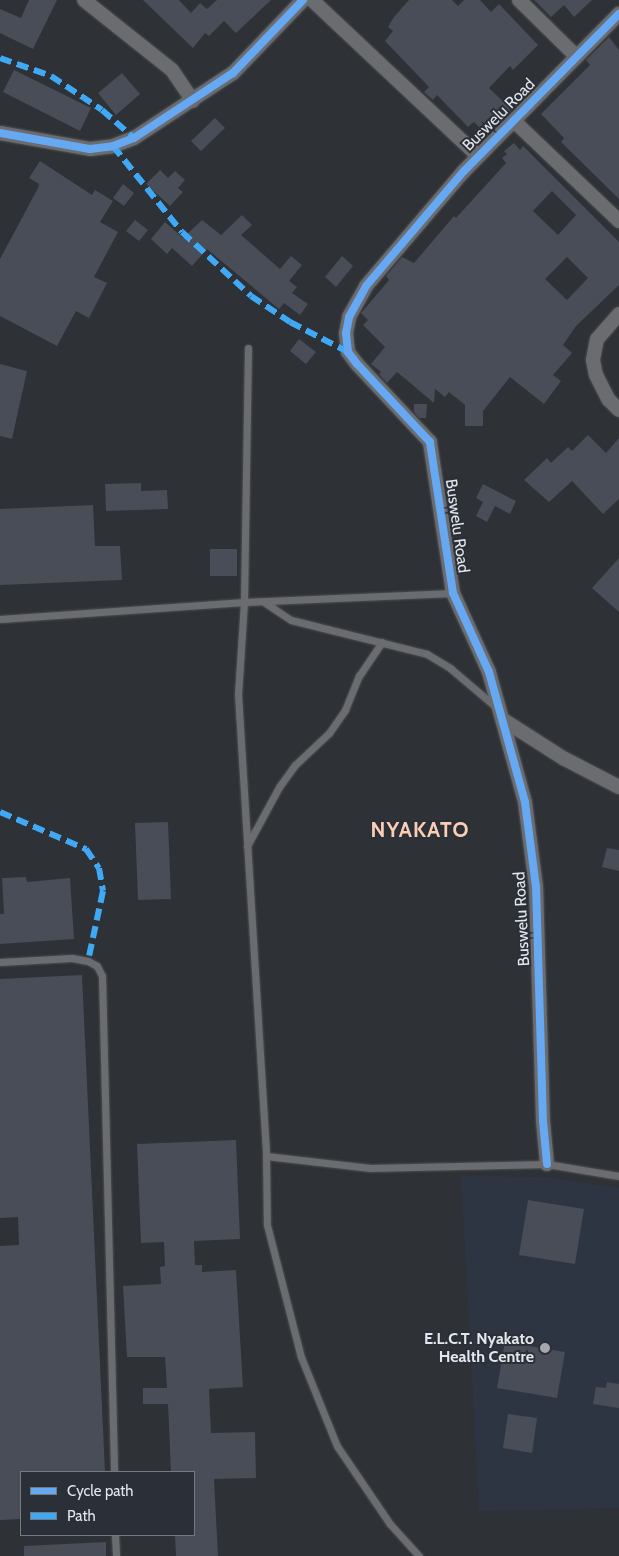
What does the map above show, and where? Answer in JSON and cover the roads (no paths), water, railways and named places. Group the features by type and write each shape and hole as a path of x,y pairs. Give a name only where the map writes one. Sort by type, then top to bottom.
{"street":[{"path":"84,0 166,65 193,101"},
{"path":"0,133 90,149 113,146 134,138 233,73 303,0"},
{"path":"312,0 478,156"},
{"path":"519,0 578,56"},
{"name":"Buswelu Road","path":"547,1164 543,1121 536,887 525,802 504,717 489,672 453,592 430,442 357,364 348,352 346,332 349,318 366,286 478,156 515,122 578,56 617,22"},
{"path":"515,122 619,221"},
{"path":"619,314 597,339 593,360 600,384 619,410"},
{"path":"504,717 563,758 619,788"}],"lane":[{"path":"248,348 244,602 238,694 266,1156 267,1225 301,1357 338,1446 390,1524 419,1556"},
{"path":"0,620 244,602 453,592"},
{"path":"264,602 291,620 427,654 450,668 504,717"},
{"path":"247,848 279,787 295,766 329,733 345,710 359,676 382,642"},
{"path":"0,962 72,958 88,961 97,966 102,976 114,1471"},
{"path":"266,1156 370,1168 547,1164 619,1176"},
{"path":"115,1536 116,1555"}],"place":[{"name":"E.L.C.T. Nyakato Health Centre","path":"545,1348"}],"district":[{"name":"NYAKATO","path":"420,830"}]}
